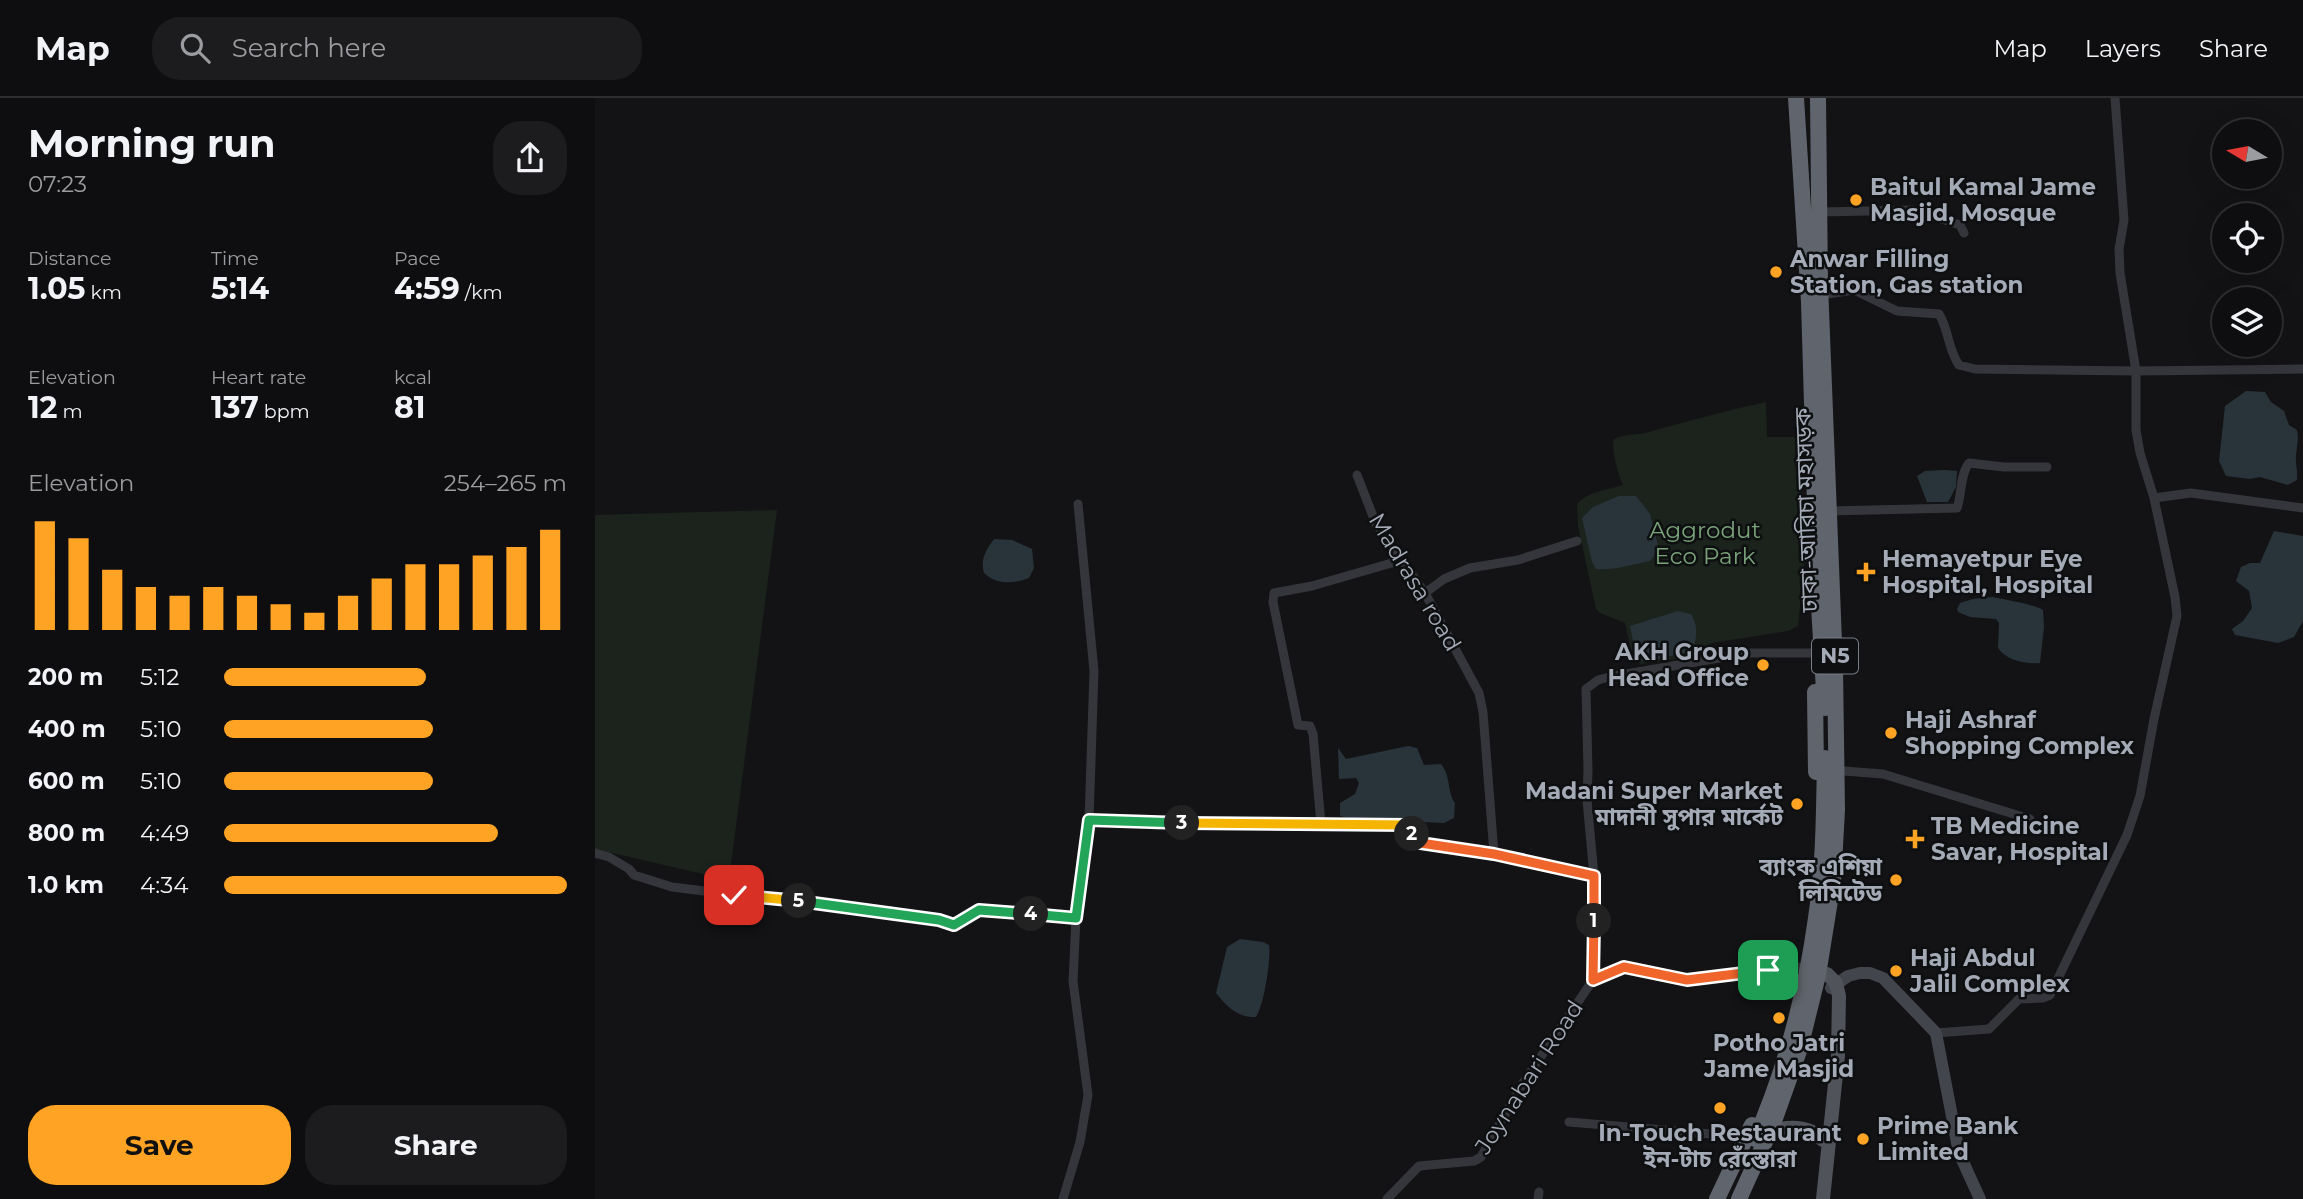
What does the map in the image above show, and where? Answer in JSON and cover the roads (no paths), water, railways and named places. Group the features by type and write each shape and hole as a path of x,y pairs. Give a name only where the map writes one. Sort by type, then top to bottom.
{"highway":[{"name":"ঢাকা-আরিচা মহাসড়ক","path":"1739,1199 1773,1124 1800,1048 1818,975 1833,882 1837,810 1835,668 1824,570 1796,98"},
{"name":"ঢাকা-আরিচা মহাসড়ক","path":"1728,1199 1760,1128 1778,1079 1808,965 1817,918 1822,866 1824,570 1829,511 1821,295 1818,98"},
{"path":"1717,1199 1747,1137 1775,1063 1805,934 1814,857 1814,609 1824,570"},
{"path":"1750,1199 1781,1129 1830,982 1842,886 1844,691 1840,594 1824,570"}],"main road":[{"path":"1817,1199 1832,1055 1833,996 1830,982"},
{"path":"1823,1199 1838,1055 1839,996 1830,982"},
{"path":"1781,1129 1804,1129 1815,1132 1823,1140"}],"street":[{"path":"1936,1033 1989,1029 2019,999 2050,995 2127,835 2140,796 2177,616 2154,498 2138,442 2136,371 2120,273 2119,249 2124,220 2115,98"},
{"path":"1821,212 1914,210 1961,225 1964,233"},
{"path":"1821,295 1854,290 1897,311 1939,314 1947,327 1953,357 1959,365 1975,369 2303,369"},
{"path":"1829,511 1957,508 1964,468 1969,463 2004,467 2047,467"},
{"name":"Madrasa road","path":"1357,475 1376,524 1425,593 1479,693 1483,712 1494,854"},
{"path":"2154,498 2191,493 2303,508"},
{"path":"1063,1199 1080,1142 1088,1095 1073,981 1076,918 1089,820 1094,671 1078,504"},
{"path":"1425,593 1444,579 1470,568 1518,559 1577,541"},
{"path":"1321,824 1313,734 1310,726 1298,725 1273,602 1274,593 1312,586 1402,560"},
{"path":"1593,980 1594,876 1587,800 1586,689 1598,680 1609,677 1720,657 1748,653 1815,653"},
{"path":"1844,771 1883,774 2030,819"},
{"path":"1089,820 1409,825 1412,827 1414,842 1494,854 1594,876"},
{"path":"595,853 609,857 634,875 672,887 939,920 954,925 979,910 1076,918"},
{"name":"Joynabari Road","path":"1387,1199 1419,1166 1474,1161 1481,1157 1523,1083 1593,980 1624,967 1687,980 1799,967"},
{"path":"1830,982 1860,973 1870,973 1883,978 1936,1033 1959,1153 1980,1199"},
{"path":"1569,1122 1747,1137"}],"place":[{"name":"Baitul Kamal Jame Masjid, Mosque","path":"1856,200"},
{"name":"Anwar Filling Station, Gas station","path":"1776,272"},
{"name":"Hemayetpur Eye Hospital, Hospital","path":"1866,572"},
{"name":"AKH Group Head Office","path":"1763,665"},
{"name":"Haji Ashraf Shopping Complex","path":"1891,733"},
{"name":"Madani Super Market মাদানী সুপার মার্কেট","path":"1797,804"},
{"name":"TB Medicine Savar, Hospital","path":"1915,839"},
{"name":"ব্যাংক এশিয়া লিমিটেড","path":"1896,880"},
{"name":"Haji Abdul Jalil Complex","path":"1896,971"},
{"name":"Potho Jatri Jame Masjid","path":"1779,1018"},
{"name":"In-Touch Restaurant ইন-টাচ রেঁস্তোরা","path":"1720,1108"},
{"name":"Prime Bank Limited","path":"1863,1139"}],"park label":[{"name":"Aggrodut Eco Park","path":"1705,543"}]}
